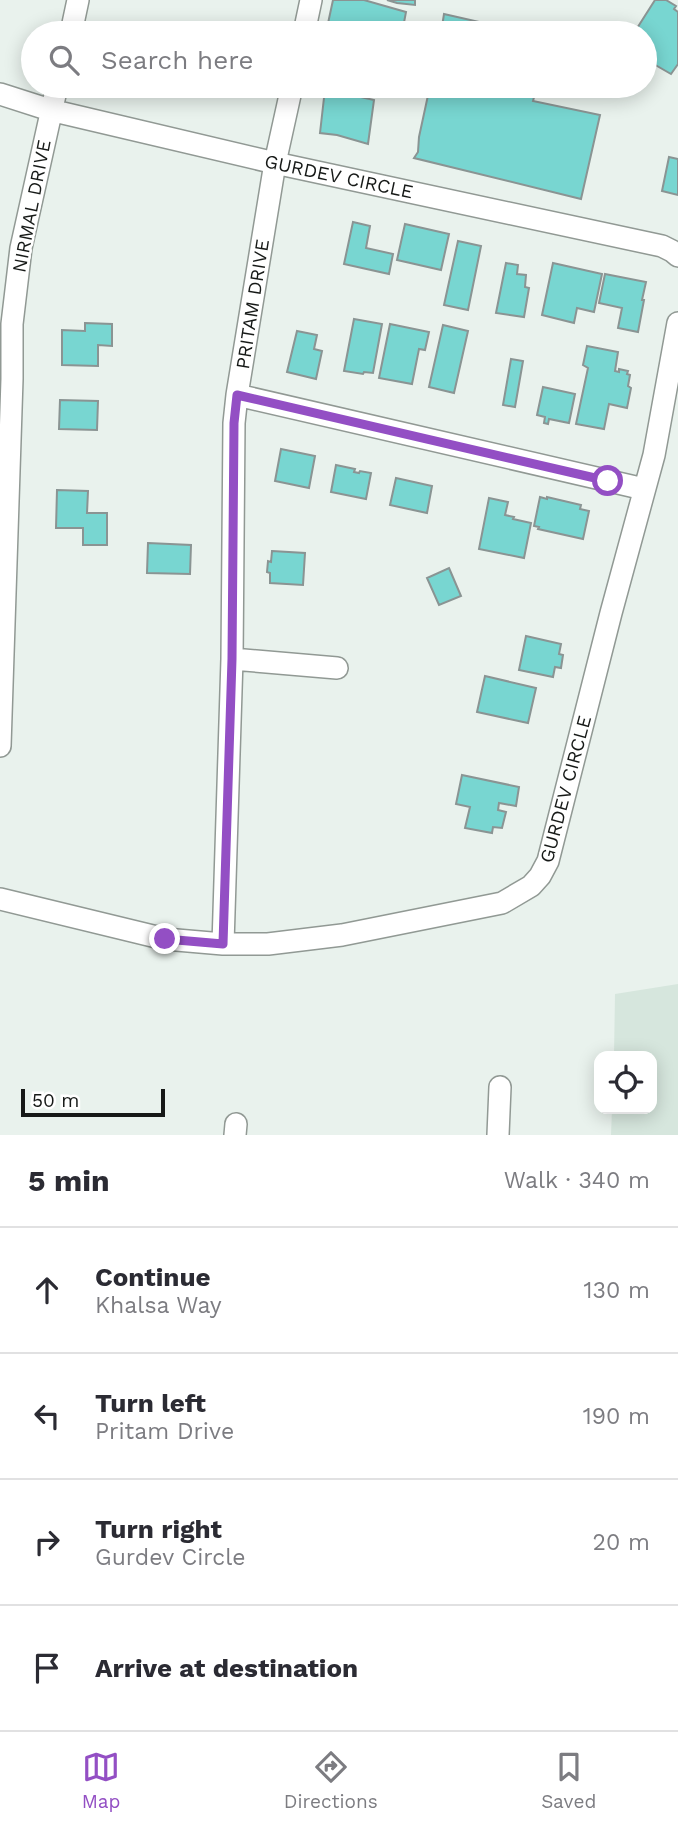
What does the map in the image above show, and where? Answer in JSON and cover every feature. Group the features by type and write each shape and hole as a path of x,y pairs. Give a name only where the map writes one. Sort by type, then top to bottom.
{"street":[{"path":"74,21 78,0"},
{"path":"307,21 311,0"},
{"name":"GURDEV CIRCLE","path":"0,94 50,110 275,163 662,246 678,256"},
{"name":"NIRMAL DRIVE","path":"0,746 12,324 21,247 54,98"},
{"name":"PRITAM DRIVE","path":"223,944 232,659 234,423 275,163 289,98"},
{"name":"GURDEV CIRCLE","path":"0,899 165,939 223,944 268,944 342,935 502,903 531,886 548,861 654,454 678,323"},
{"path":"237,395 644,489"},
{"path":"232,659 337,668"},
{"path":"498,1135 500,1087"}],"shaded area":[{"path":"678,984 678,1135 611,1135 612,1114 657,1114 657,1051 614,1051 615,994"}],"building":[{"path":"333,0 364,0 406,12 404,21 328,21"},
{"path":"387,0 415,0 415,5 397,3"},
{"path":"655,0 666,0 676,6 674,9 678,12 678,64 671,74 657,66 657,21 642,21"},
{"path":"444,14 475,21 443,21"},
{"path":"324,98 374,100 368,144 320,133"},
{"path":"427,98 534,98 533,101 600,115 581,199 414,158 418,152"},
{"path":"669,157 678,159 678,195 662,191"},
{"path":"353,222 370,226 366,248 393,254 389,274 344,264"},
{"path":"405,224 449,234 441,270 397,260"},
{"path":"458,241 481,246 468,310 444,305"},
{"path":"506,263 518,265 517,274 526,275 525,287 529,288 524,317 496,313"},
{"path":"553,263 602,274 594,312 577,308 574,323 542,315"},
{"path":"605,274 646,282 638,332 618,328 622,308 599,303"},
{"path":"354,319 382,324 373,373 344,371"},
{"path":"85,323 112,324 112,346 98,345 98,366 62,365 62,330 85,331"},
{"path":"390,324 429,332 425,350 419,349 412,384 379,378"},
{"path":"443,325 468,331 454,393 429,387"},
{"path":"297,331 317,335 314,349 322,351 316,379 287,372"},
{"path":"587,346 618,352 615,371 628,371 627,374 630,375 628,386 631,388 627,408 609,404 604,429 576,424 588,368 583,365"},
{"path":"511,359 523,361 515,407 503,405"},
{"path":"543,387 575,394 569,423 549,419 548,424 544,423 545,417 537,415"},
{"path":"60,400 98,401 97,430 59,429"},
{"path":"281,449 315,456 309,488 275,481"},
{"path":"336,465 355,469 354,472 371,473 366,499 331,492"},
{"path":"396,478 432,486 427,513 390,505"},
{"path":"57,490 88,491 87,513 107,513 107,545 83,545 83,528 56,528"},
{"path":"540,497 581,505 580,509 589,511 583,539 534,526"},
{"path":"489,498 508,502 505,515 531,523 524,558 479,549"},
{"path":"148,543 191,545 190,574 147,573"},
{"path":"272,551 305,553 303,585 270,583 270,573 267,572"},
{"path":"449,568 461,596 439,605 427,578"},
{"path":"526,636 561,644 561,668 555,667 553,677 519,670"},
{"path":"485,676 536,688 528,723 477,712"},
{"path":"462,775 519,787 516,806 499,803 498,810 506,812 502,828 493,827 492,833 465,828 470,807 456,804"}],"route":[{"path":"165,939 223,944 232,659 234,423 237,395 608,481"}]}
